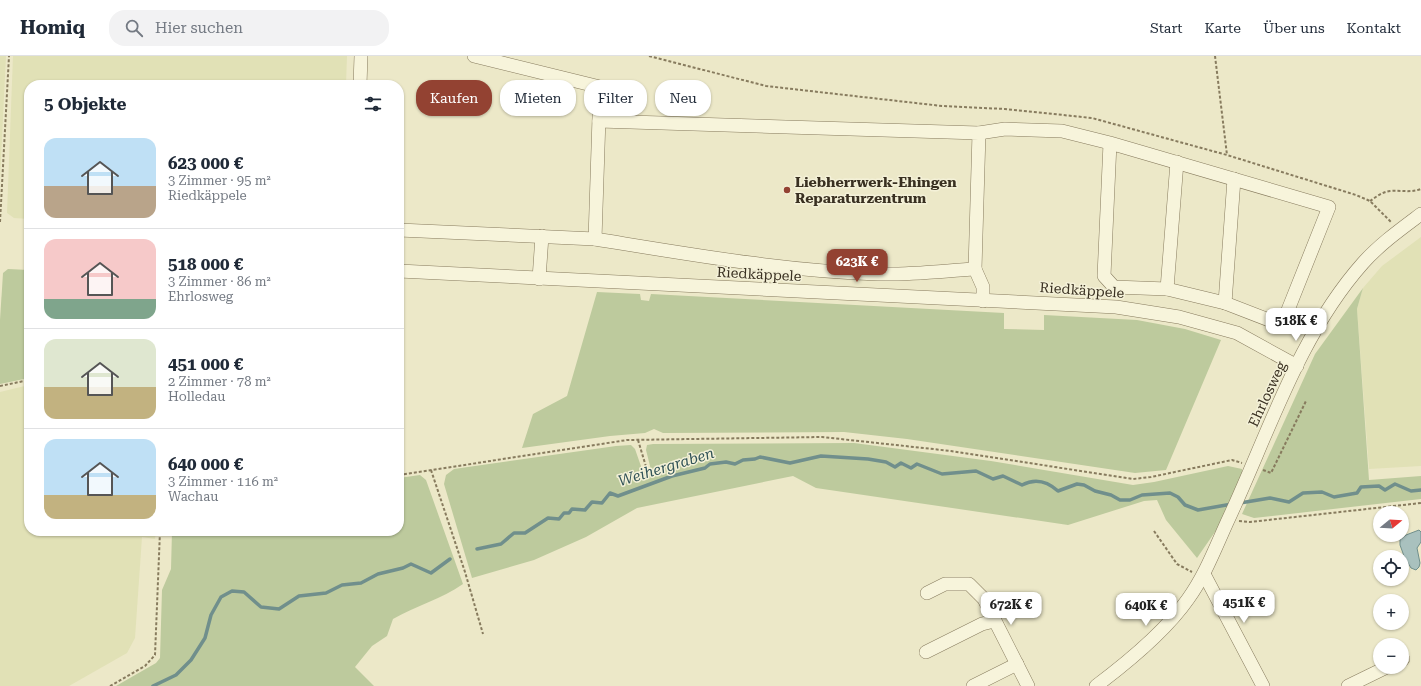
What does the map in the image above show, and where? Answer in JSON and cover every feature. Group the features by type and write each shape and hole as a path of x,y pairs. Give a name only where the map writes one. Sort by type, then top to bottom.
{"street":[{"path":"360,80 362,56"},
{"path":"474,56 600,87 594,239"},
{"path":"599,121 979,133 1005,128 1062,131 1110,143 1177,162 1329,207 1282,325 1225,304 1167,289 1114,287 1104,276 1110,143"},
{"path":"979,133 975,269 983,287 984,301"},
{"path":"1167,289 1177,162"},
{"path":"1225,304 1234,179"},
{"name":"Ehrlosweg","path":"1096,686 1121,667 1168,622 1187,600 1203,576 1228,519 1244,488 1281,396 1327,310 1364,262 1398,231 1421,214"},
{"path":"404,230 594,239 678,252 818,270 880,274 975,269"},
{"path":"539,279 542,236"},
{"name":"Riedkäppele","path":"404,271 1116,307 1179,317 1237,333 1297,366"},
{"path":"1203,576 1263,686"},
{"path":"926,593 945,584 969,584 984,599 1028,686"},
{"path":"926,652 982,624 994,621"},
{"path":"973,686 1017,664"},
{"path":"1348,686 1373,674"}],"path":[{"path":"0,222 9,56"},
{"path":"1215,56 1227,155"},
{"path":"1370,201 1389,191 1406,192 1421,189"},
{"path":"0,386 24,381"},
{"path":"404,473 638,440 822,437 846,438 952,451 1133,479 1151,478 1232,460 1271,473 1306,401"},
{"path":"638,440 647,470"},
{"path":"431,470 465,572 483,634"},
{"path":"1228,519 1250,522 1421,503"},
{"path":"1154,531 1178,564 1203,576"},
{"path":"110,686 145,666 154,655 160,536"}],"green space":[{"path":"0,56 6,56 0,179"},
{"path":"13,56 347,56 346,80 24,80 24,219 14,218 7,213"},
{"path":"1421,237 1421,466 1369,469 1357,309 1363,288 1382,266"},
{"path":"8,269 24,270 24,379 0,384 0,320 3,273"},
{"path":"1363,288 1357,309 1369,480 1421,476 1421,499 1254,518 1242,514 1315,354"},
{"path":"597,292 640,294 641,300 649,301 651,294 1004,313 1004,329 1044,330 1044,315 1137,320 1185,329 1221,340 1166,470 1135,473 907,439 844,432 663,433 654,429 645,433 610,436 522,448 533,414 567,396"},
{"path":"24,386 24,536 155,536 155,539 142,537 135,638 127,653 69,686 0,686 0,392"},
{"path":"854,443 991,461 1133,485 1228,466 1242,469 1242,474 1217,529 1197,558 1166,520 1157,500 1144,501 1068,525 816,488 793,476 637,508 586,537 534,560 472,578 444,484 446,475 454,469 616,446 631,445 635,449 643,472 651,470 646,450 647,445 653,444"},
{"path":"420,475 426,480 463,584 446,594 393,619 387,636 372,646 355,667 374,686 116,686 156,663 160,658 162,590 171,569 172,536 404,536 404,477"}],"water":[{"path":"1419,530 1421,532 1421,542 1417,548 1420,563 1416,570 1411,568 1409,565 1409,550 1402,550 1400,545 1400,542 1409,542 1409,534"}],"waterway":[{"name":"Weihergraben","path":"477,549 501,544 514,533 525,533 548,518 559,519 564,513 569,513 572,509 585,510 592,502 602,503 610,493 618,496 672,476 705,468 710,464 726,462 735,464 743,460 760,457 790,463 821,456 868,459 886,462 895,467 901,463 911,468 917,464 942,474 976,471 993,479 1003,476 1022,485 1036,481 1041,482 1050,485 1058,491 1077,484 1084,485 1095,491 1111,495 1120,500 1130,500 1142,495 1170,493 1178,497 1185,505 1198,510 1232,504"},
{"name":"Weihergraben","path":"1240,503 1270,498 1289,502 1303,493 1322,492 1334,497 1357,493 1361,487 1379,486 1385,490 1395,484 1411,491 1421,490"},
{"name":"Weihergraben","path":"153,686 176,675 191,660 205,638 211,615 221,597 232,591 244,592 261,607 279,609 299,596 326,593 342,585 361,583 378,574 403,568 411,564 431,573 450,559"}],"place":[{"name":"Liebherrwerk-Ehingen Reparaturzentrum","path":"787,190"}]}
